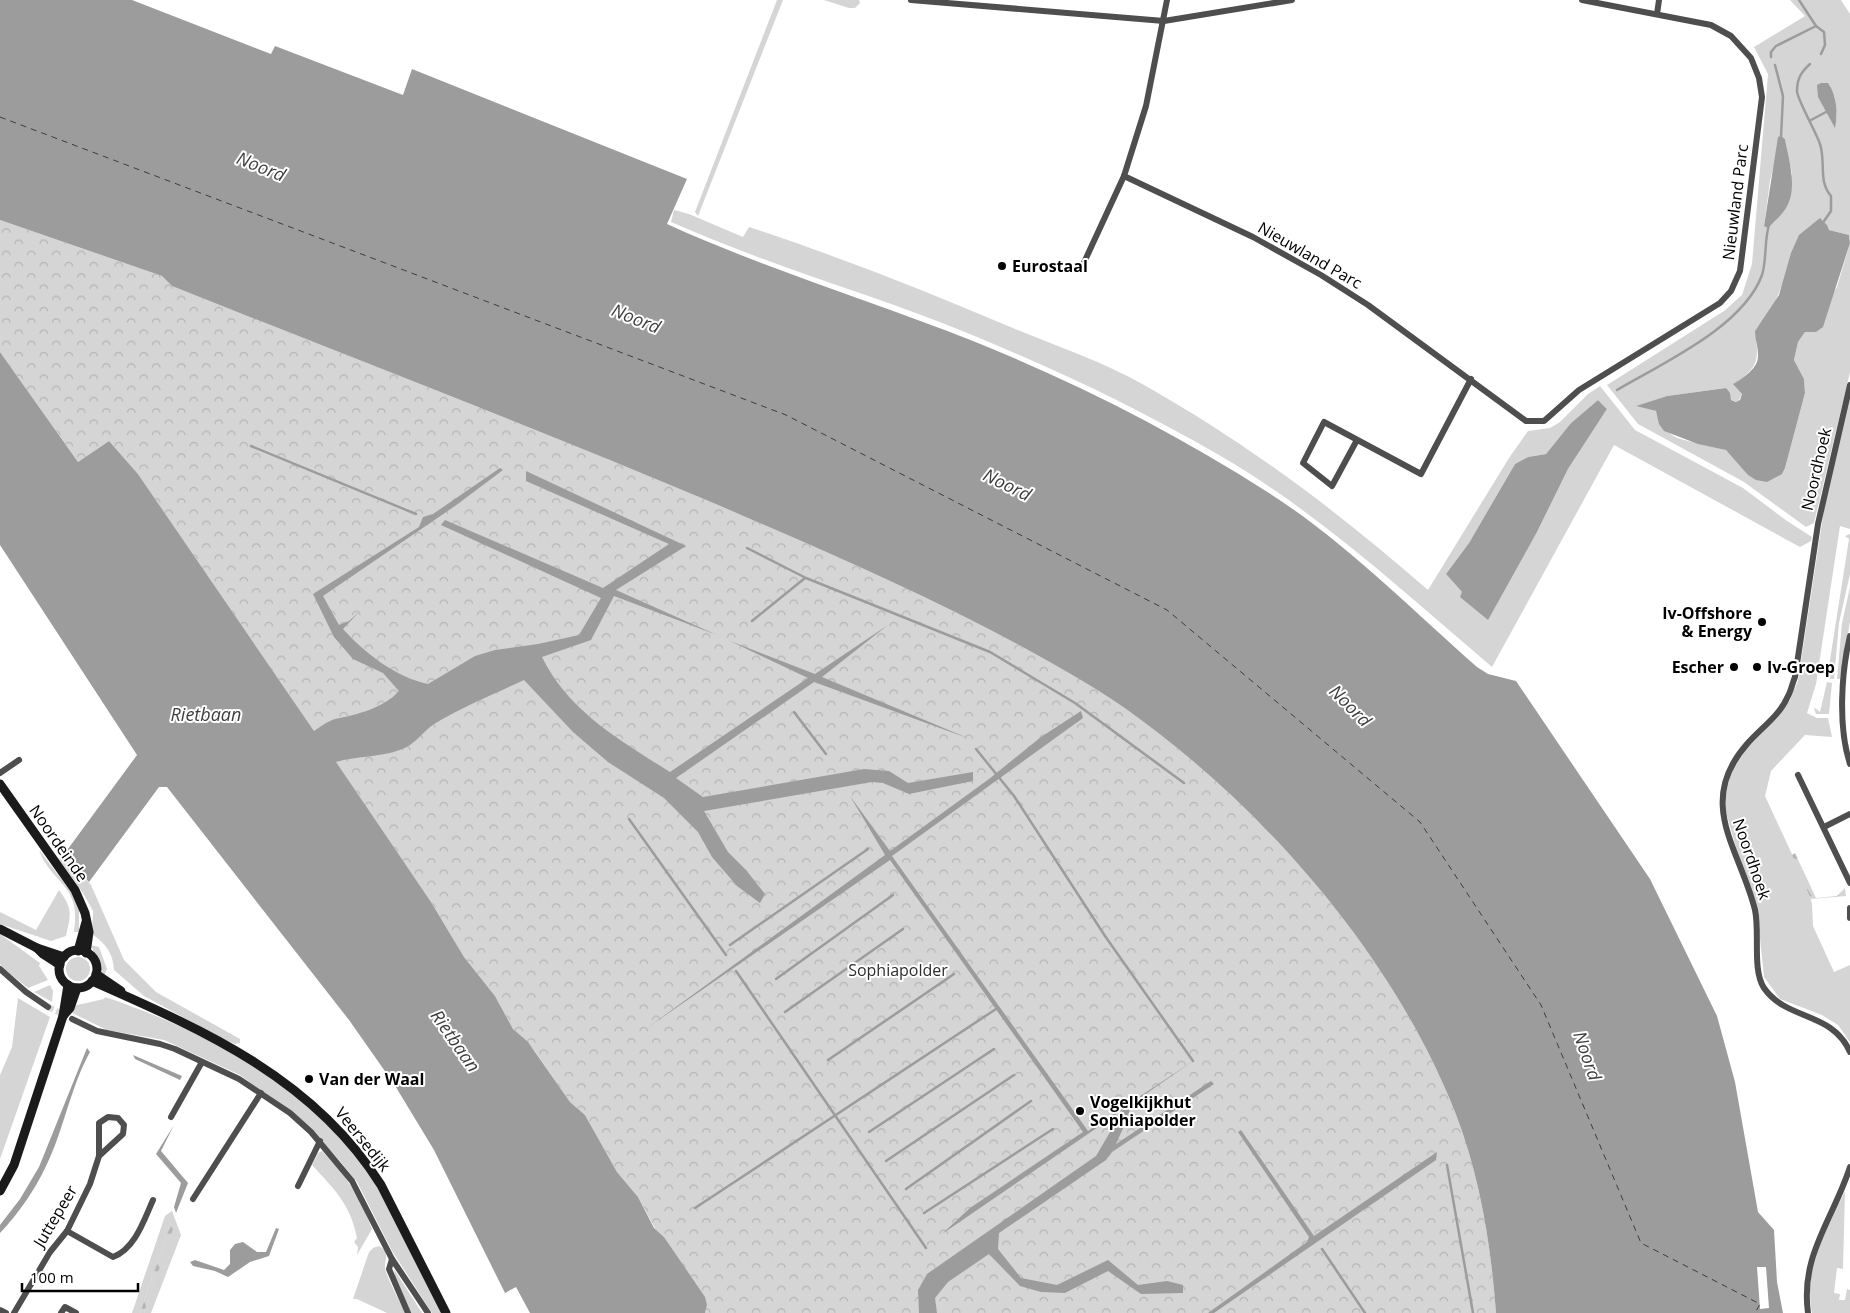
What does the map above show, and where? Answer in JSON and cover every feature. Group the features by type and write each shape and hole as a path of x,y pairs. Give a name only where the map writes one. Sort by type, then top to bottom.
{"main road":[{"name":"Noordeinde","path":"0,784 76,890 85,912 89,932 82,952"},
{"path":"0,929 37,948 42,954 62,961 82,952 95,961 94,978 85,986 73,986 61,976 62,961"},
{"name":"Veersedijk","path":"94,978 267,1070 299,1092 334,1124 363,1157 382,1185 446,1313"},
{"path":"0,1191 14,1166 68,1018 73,986"}],"street":[{"path":"911,0 1164,21 1292,0"},
{"name":"Nieuwland Parc","path":"1124,176 1253,237 1321,275 1368,305 1471,379 1521,418 1534,422 1544,421 1579,390 1720,302 1731,291 1740,271 1762,97 1759,78 1751,58 1731,36 1711,25 1603,2 1582,0"},
{"path":"1657,14 1659,0"},
{"path":"1081,269 1124,176 1146,106 1167,2"},
{"path":"1357,440 1332,486 1303,463 1324,422 1421,474 1471,379"},
{"name":"Noordhoek","path":"1850,385 1818,524 1795,677 1787,699 1736,757 1729,769 1722,796 1725,826 1755,910 1758,933 1758,971 1762,986 1771,997 1783,1006 1831,1028 1842,1037 1850,1052"},
{"path":"1850,636 1845,658 1844,738 1850,764"},
{"path":"0,773 19,760"},
{"path":"1798,775 1850,883"},
{"path":"1824,826 1850,814"},
{"path":"1850,908 1850,918"},
{"path":"0,969 26,992 48,1006"},
{"path":"68,1018 110,1035 160,1044 202,1062 239,1079 299,1122 320,1141 352,1180 392,1259 428,1313"},
{"path":"171,1118 202,1062"},
{"path":"193,1199 261,1093"},
{"name":"Juttepeer","path":"14,1313 50,1252 67,1230 90,1184 99,1156 99,1123 108,1117 118,1118 124,1125 123,1134 99,1156"},
{"path":"298,1186 320,1141"},
{"path":"1808,1313 1806,1297 1810,1259 1850,1168"},
{"path":"67,1230 113,1257 125,1250 141,1227 153,1200"},
{"path":"392,1259 389,1269 408,1313"},
{"path":"61,1313 65,1307 76,1313"},
{"path":"0,1310 6,1313"}],"green space":[{"path":"777,0 783,0 698,216 695,212"},
{"path":"824,0 859,0 860,3 855,8 849,8"},
{"path":"1790,0 1841,0 1850,14 1850,239 1849,235 1829,230 1784,280 1774,305 1755,331 1757,356 1753,367 1734,384 1742,394 1738,402 1731,400 1726,388 1667,396 1637,406 1656,411 1667,431 1683,440 1724,449 1737,460 1748,475 1782,474 1805,393 1804,379 1794,360 1798,342 1837,287 1850,243 1850,372 1814,523 1806,527 1744,482 1638,424 1607,385 1724,311 1742,295 1752,264 1768,74 1754,47 1805,16","holes":["1828,83 1835,98 1837,119 1818,97","1781,136 1785,139 1792,173 1784,211 1764,226 1770,181"]},
{"path":"674,210 689,214 743,237 749,227 782,238 912,287 1128,376 1182,407 1292,480 1395,561 1428,590 1509,458 1528,431 1550,428 1560,422 1588,394 1600,386 1635,430 1743,488 1812,537 1811,541 1800,547 1614,445 1492,667 1394,583 1292,502 1219,455 1151,417 1045,366 914,312 773,263 671,222","holes":["1598,400 1607,409 1568,469 1537,532 1517,566 1462,592 1446,574 1469,543 1515,464 1528,457 1546,454 1571,423"]},
{"name":"Sophiapolder","path":"0,220 162,276 172,286 711,502 866,570 981,625 1073,676 1126,709 1177,748 1226,791 1274,838 1319,888 1360,941 1397,996 1429,1054 1464,1136 1483,1211 1496,1313 705,1313 707,1305 664,1237 656,1230 638,1197 617,1172 585,1115 570,1102 534,1050 513,1029 495,996 464,957 431,902 138,474 109,441 78,462 0,352"},
{"path":"1850,391 1850,529 1840,526 1816,684 1807,713 1817,718 1828,718 1832,737 1805,735 1771,771 1765,796 1809,891 1812,904 1813,926 1834,972 1850,965 1850,1042 1838,1025 1822,1015 1780,999 1764,977 1759,929 1726,812 1725,795 1733,768 1743,752 1790,700 1798,681 1827,490"},
{"path":"1850,534 1850,574 1839,623 1834,679 1827,679 1849,539 1845,536"},
{"path":"1850,587 1850,622 1840,679 1837,679 1842,623"},
{"path":"1827,682 1832,683 1829,714 1816,714 1814,709 1820,712"},
{"path":"39,850 72,893 79,910 79,932 74,932 74,904 70,894 51,871"},
{"path":"65,853 91,885 124,960 156,992 240,1039 240,1043 235,1044 225,1040 144,996 114,970 108,949 92,934 93,911 59,859"},
{"path":"1795,853 1816,898 1837,896 1845,888 1846,896 1811,899 1792,855"},
{"path":"59,890 67,902 70,912 66,936 51,941 0,924 0,912 36,930"},
{"path":"0,934 40,963 39,966 48,980 28,988 3,968 0,964"},
{"path":"91,945 99,947 107,969 104,976"},
{"path":"78,957 86,961 90,969 86,977 78,981 70,977 66,969 70,961"},
{"path":"50,985 53,991 52,1002 34,992"},
{"path":"105,997 179,1026 217,1045 254,1066 290,1091 322,1117 350,1147 373,1178 400,1228 441,1313 432,1313 392,1251 357,1182 306,1124 240,1075 164,1040 107,1030 70,1012 73,1006 104,999"},
{"path":"18,998 50,1017 0,1159 0,1075 12,1047"},
{"path":"322,1151 352,1187 372,1229 357,1255 358,1247 354,1242 357,1238 346,1207 312,1165 318,1153"},
{"path":"1845,1191 1843,1269 1837,1268 1834,1293 1840,1294 1839,1300 1845,1300 1847,1289 1850,1290 1850,1313 1812,1313 1810,1296 1813,1265 1824,1235"},
{"path":"172,1211 181,1235 151,1313 144,1313 174,1223 171,1223 140,1313 132,1313 165,1216"},
{"path":"171,1222 175,1223 144,1313 140,1313"},
{"path":"379,1246 386,1253 386,1271 405,1313 387,1313 357,1299 353,1299 369,1252"},
{"path":"394,1269 422,1313 411,1313 395,1276"}],"water":[{"name":"Noord","path":"0,0 132,0 271,54 275,46 403,95 412,69 687,179 667,224 742,256 973,341 1087,391 1198,450 1297,512 1376,576 1477,667 1488,674 1516,681 1650,879 1717,1016 1735,1082 1758,1212 1774,1230 1777,1282 1783,1313 1496,1313 1483,1211 1464,1136 1429,1054 1397,996 1360,941 1319,888 1274,838 1226,791 1177,748 1126,709 1087,683 943,606 711,502 172,286 162,276 0,220"},
{"path":"1828,83 1835,99 1835,128 1818,97 1817,85"},
{"path":"1781,136 1785,139 1792,176 1791,195 1784,211 1768,228 1764,226 1778,137"},
{"path":"1820,218 1829,230 1849,235 1850,243 1823,327 1816,332 1805,332 1798,342 1794,360 1804,379 1805,393 1785,468 1782,474 1767,482 1756,480 1748,475 1726,450 1698,444 1664,431 1659,424 1656,411 1636,406 1667,396 1726,388 1730,393 1731,400 1736,402 1740,400 1742,394 1733,384 1750,372 1758,360 1755,331 1779,295 1791,253 1799,235"},
{"name":"Rietbaan","path":"0,352 78,462 109,441 138,474 314,731 332,720 361,713 378,706 399,691 383,673 353,659 334,637 313,594 419,527 423,517 433,514 500,468 503,470 455,506 323,596 339,625 349,621 360,611 343,629 381,663 404,676 428,684 475,656 495,650 538,644 579,635 601,598 441,525 445,520 603,588 669,544 526,481 526,471 686,546 616,590 717,635 614,596 591,640 542,657 553,676 581,709 633,749 670,772 808,678 730,641 815,674 888,625 822,677 970,739 814,682 676,778 703,797 864,769 889,771 908,783 973,772 973,781 909,794 883,783 872,782 704,811 728,852 746,870 765,894 760,903 737,886 712,857 698,832 664,798 608,762 573,732 524,680 445,718 431,726 410,745 402,749 336,762 431,902 464,957 495,996 513,1029 528,1042 570,1102 585,1115 617,1172 638,1197 654,1228 664,1237 705,1297 707,1305 705,1313 530,1313 516,1287 505,1293 434,1150 394,1084 349,1020 167,787 159,787 89,882 65,853 137,755 0,545"},
{"path":"1598,400 1607,409 1568,469 1537,532 1488,620 1460,597 1462,592 1446,574 1469,543 1515,464 1528,457 1546,454 1571,423"},
{"path":"1081,711 1083,718 892,856 1088,1131 1193,1061 1130,1105 1129,1115 1116,1144 1211,1081 1214,1084 1112,1152 1106,1160 999,1233 998,1249 1021,1278 1057,1285 1108,1260 1138,1285 1167,1281 1183,1285 1183,1293 1141,1294 1108,1271 1065,1293 1041,1292 1020,1286 989,1254 948,1282 935,1298 937,1313 919,1313 918,1290 927,1274 1096,1156 1123,1110 942,1234 970,1208 1083,1132 890,860 647,1028 885,855 850,796 890,851 989,779 1041,737"},
{"path":"87,1048 90,1052 77,1080 58,1138 46,1166 26,1201 0,1233 0,1225 20,1199 39,1167"},
{"path":"133,1055 182,1076 180,1080 135,1059"},
{"path":"174,1125 161,1151 188,1183 176,1213 174,1207 181,1183 156,1154"},
{"path":"1241,1130 1314,1236 1437,1152 1436,1160 1214,1313 1208,1313 1307,1242 1309,1237 1238,1132"},
{"path":"276,1228 279,1229 269,1256 250,1262 228,1277 215,1271 193,1266 190,1262 195,1260 224,1270 230,1264 230,1250 235,1244 243,1242 257,1252 266,1252"}],"pier":[{"path":"1757,1267 1766,1267 1769,1308 1760,1309"}],"waterway":[{"path":"1799,0 1816,26 1824,32 1825,45 1821,54"},
{"path":"1771,57 1771,52 1776,46 1816,26"},
{"path":"1810,64 1800,76 1797,91 1820,144 1823,178 1831,196 1831,211 1822,224"},
{"path":"1775,65 1783,96 1781,137"},
{"path":"1811,120 1828,111"},
{"path":"1617,390 1700,342 1738,311 1752,294 1762,275 1769,225"},
{"path":"251,446 416,514"},
{"path":"747,548 806,578 990,652 1075,703 1184,783"},
{"path":"752,621 805,578"},
{"path":"794,712 826,754"},
{"path":"976,749 1014,796 1105,936 1193,1061"},
{"path":"629,819 726,955"},
{"path":"730,945 868,849"},
{"path":"776,979 893,895"},
{"path":"785,1012 903,929"},
{"path":"736,971 926,1248"},
{"path":"828,1060 954,974"},
{"path":"695,1208 996,1009"},
{"path":"869,1132 994,1049"},
{"path":"886,1161 1014,1075"},
{"path":"906,1189 1031,1101"},
{"path":"924,1213 1053,1129"},
{"path":"1447,1165 1473,1313"},
{"path":"1322,1249 1365,1313"}],"ferry route":[{"path":"0,117 786,415 1167,610 1420,822 1541,1005 1641,1243 1760,1304 1755,1313"}],"tunnel":[{"path":"48,1007 67,1016"}],"place":[{"name":"Eurostaal","path":"1002,266"},
{"name":"Iv-Offshore & Energy","path":"1762,622"},
{"name":"Escher","path":"1734,667"},
{"name":"Iv-Groep","path":"1757,667"},
{"name":"Van der Waal","path":"309,1079"},
{"name":"Vogelkijkhut Sophiapolder","path":"1080,1111"}]}
